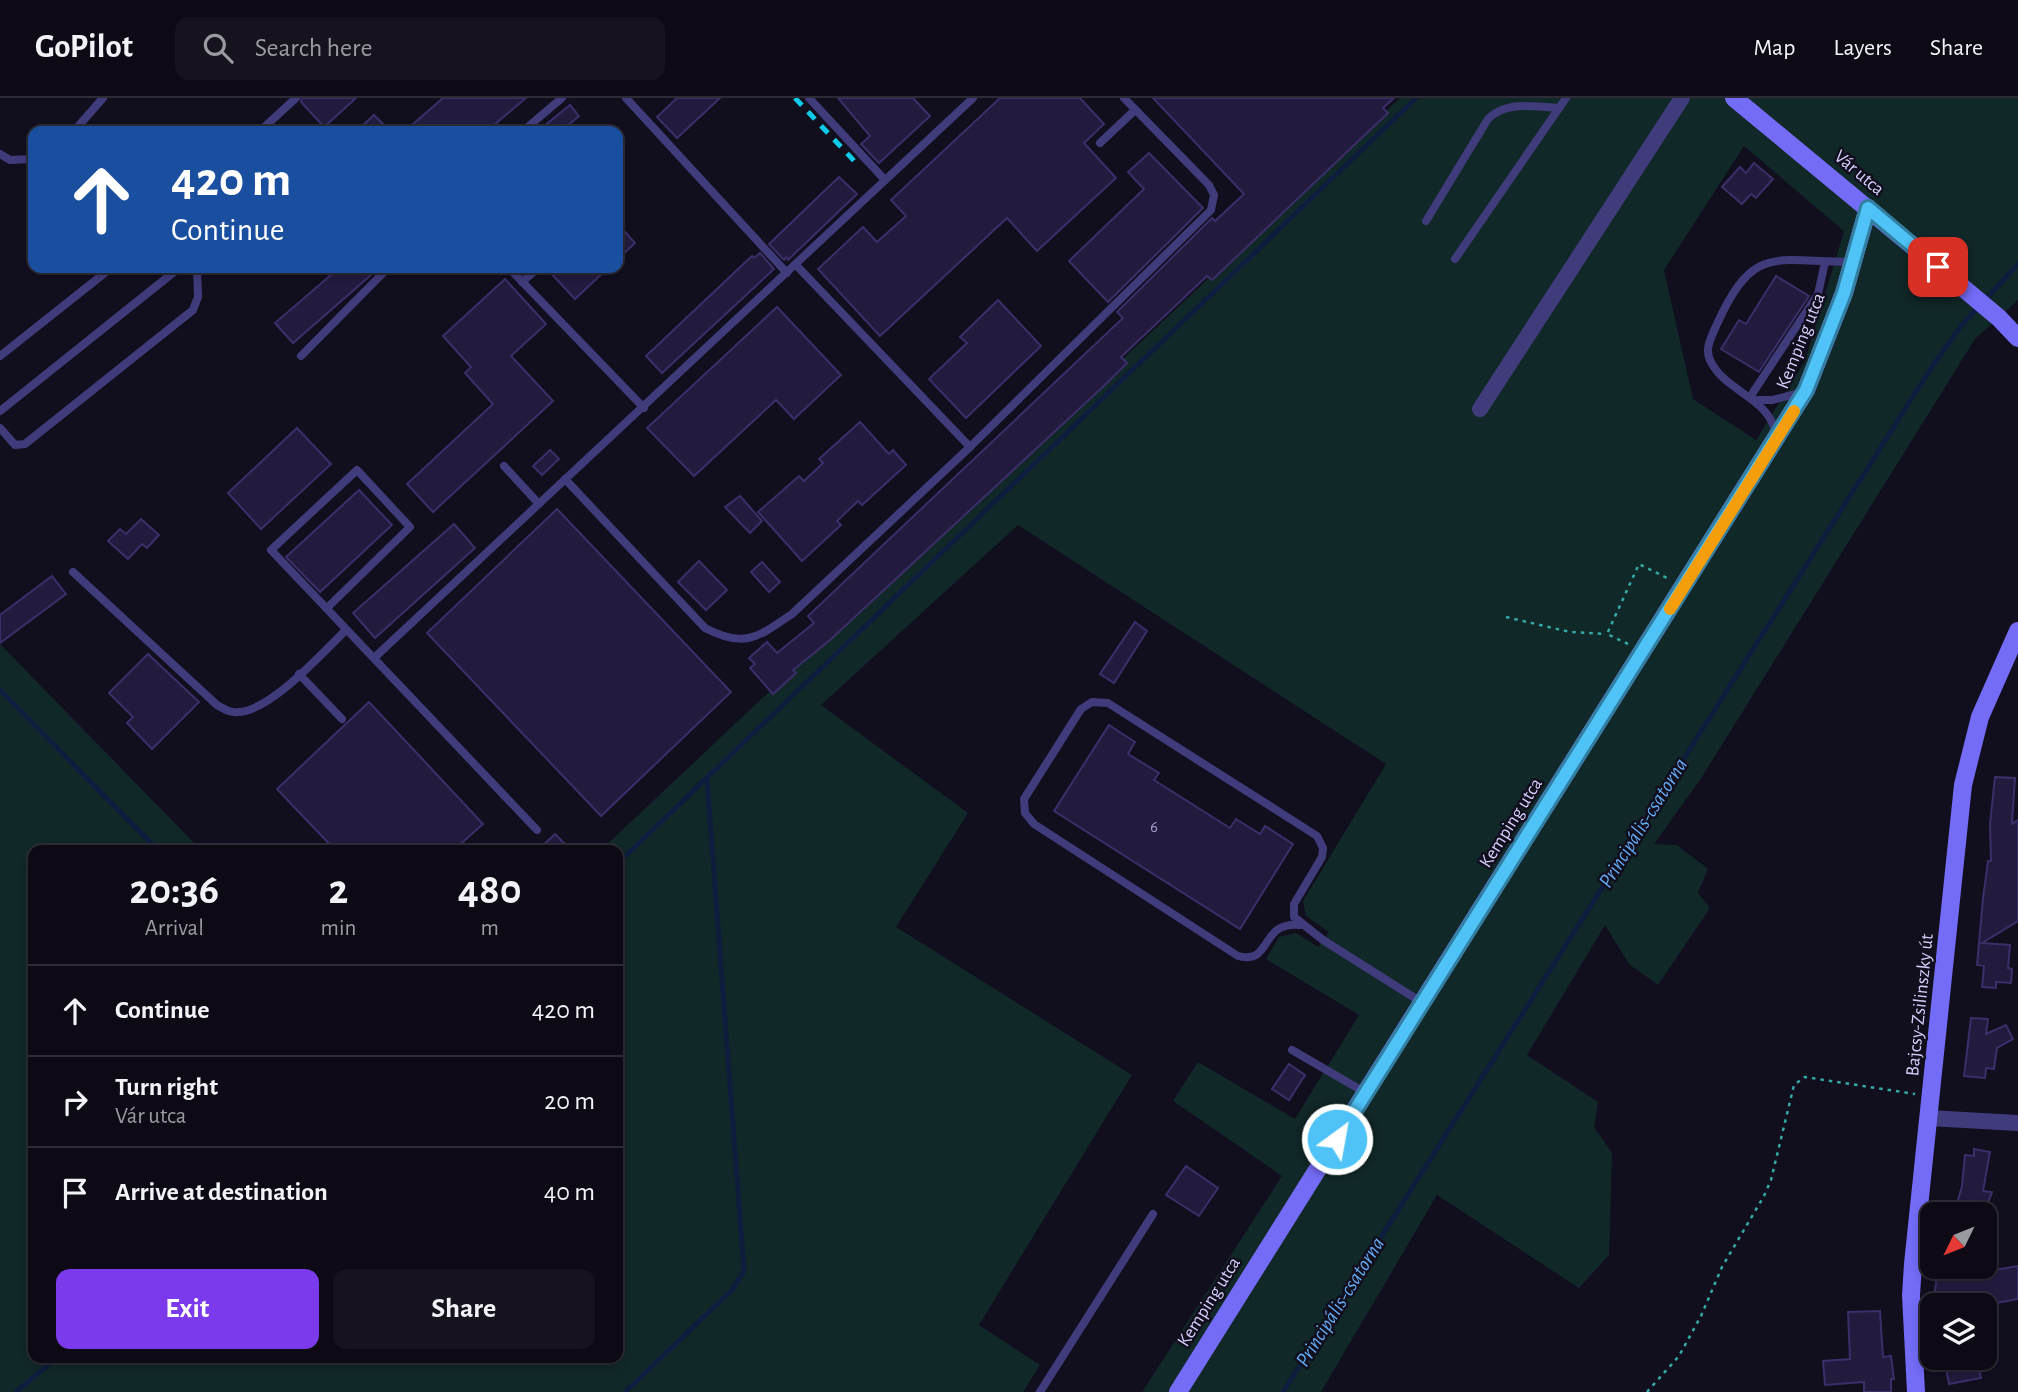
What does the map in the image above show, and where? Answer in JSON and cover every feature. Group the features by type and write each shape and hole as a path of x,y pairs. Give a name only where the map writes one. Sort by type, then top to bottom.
{"main road":[{"name":"Vár utca","path":"1734,98 1999,318 2018,338"},
{"name":"Kemping utca","path":"1178,1392 1806,390 1854,262 1868,208"},
{"name":"Bajcsy-Zsilinszky út","path":"1916,1392 1911,1295 1963,785 1980,717 2018,631"}],"street":[{"path":"1480,409 1682,98"},
{"path":"1929,1118 2018,1123"}],"lane":[{"path":"78,126 103,98"},
{"path":"265,126 296,98"},
{"path":"529,126 562,98"},
{"path":"626,98 787,273"},
{"path":"809,98 885,180"},
{"path":"374,658 973,98"},
{"path":"565,479 705,628 726,639 746,640 770,629 792,614 970,447 1211,210 1214,195 1209,185 1124,98"},
{"path":"1455,259 1566,98"},
{"path":"1426,220 1488,119 1497,110 1507,106 1559,108"},
{"path":"1100,143 1135,110"},
{"path":"0,154 10,160 28,159"},
{"path":"1778,438 1769,415 1753,399 1719,374 1707,352 1726,305 1748,275 1767,262 1854,262"},
{"path":"1753,399 1818,294 1825,262"},
{"path":"796,265 970,447"},
{"path":"0,356 105,273"},
{"path":"0,411 173,273"},
{"path":"0,428 15,445 25,444 193,310 198,297 197,273"},
{"path":"301,356 383,273"},
{"path":"514,273 644,408"},
{"path":"522,282 532,273"},
{"path":"1753,399 1772,400 1806,390"},
{"path":"503,466 539,504"},
{"path":"327,608 410,527 357,470 271,550 537,830"},
{"path":"73,572 217,705 228,711 237,712 258,707 299,674 346,630"},
{"path":"299,674 342,719"},
{"path":"1300,925 1283,925 1275,930 1258,954 1248,958 1238,956 1034,824 1025,813 1024,799 1081,709 1092,702 1108,703 1317,836 1323,848 1322,857 1293,909 1294,918 1300,925 1423,1003"},
{"path":"1292,1050 1366,1093"},
{"path":"1040,1392 1153,1214"}],"path":[{"path":"1607,635 1639,564 1685,586"},
{"path":"1506,617 1570,632 1607,635 1644,651"},
{"path":"1647,1392 1679,1356 1701,1316 1722,1267 1764,1196 1771,1180 1794,1086 1805,1077 1932,1097"}],"green space":[{"path":"1400,98 2018,98 2018,300 1975,339 1700,780 1654,844 1677,845 1708,869 1698,893 1710,908 1658,985 1629,964 1605,925 1527,1055 1598,1102 1594,1127 1612,1153 1609,1255 1579,1288 1437,1195 1321,1392 1142,1392 1282,1176 1173,1101 1198,1062 1295,1119 1359,1015 1266,959 1279,937 1296,933 1318,947 1329,932 1306,916 1303,901 1386,764 1018,525 821,705 968,813 896,927 1132,1075 979,1325 1040,1365 1023,1392 0,1392 0,644 196,845 28,845 28,1363 623,1363 623,845 606,845","holes":["1744,146 1844,231 1805,361 1756,440 1693,399 1664,270"]}],"building":[{"path":"302,98 356,98 325,126 301,102"},
{"path":"443,98 526,98 493,126 411,126"},
{"path":"677,98 720,98 677,138 657,117"},
{"path":"838,98 913,98 930,116 879,163 861,144 870,136"},
{"path":"1000,98 1080,98 1104,124 1084,143 1116,178 1037,251 1007,218 880,336 818,269 863,227 877,242 906,216 891,200"},
{"path":"1153,98 1394,98 1383,108 1388,113 1212,280 1207,276 1121,357 1127,363 1107,383 830,640 793,670 796,673 773,694 750,668 755,664 749,658 767,642 777,653 814,623 808,616 1123,318 1117,312 1212,218 1215,221 1244,194"},
{"path":"570,105 579,116 567,126 544,126"},
{"path":"374,115 385,126 362,126"},
{"path":"1149,153 1203,208 1108,302 1069,261 1144,189 1128,172"},
{"path":"1754,163 1773,179 1756,198 1751,194 1742,204 1722,187 1740,167 1746,173"},
{"path":"839,177 857,194 788,260 786,257 784,260 769,244"},
{"path":"623,230 635,243 623,254"},
{"path":"760,253 774,269 662,373 646,356 752,256 754,258"},
{"path":"333,273 373,273 293,343 275,323"},
{"path":"551,273 603,273 575,299"},
{"path":"1776,276 1809,296 1759,372 1721,349 1739,320 1746,324"},
{"path":"505,279 546,324 511,356 553,401 433,512 407,484 493,404 465,373 471,367 443,336"},
{"path":"998,300 1041,346 966,418 929,379 967,343 960,337"},
{"path":"777,307 841,375 794,419 776,400 694,476 647,428"},
{"path":"860,422 889,454 893,450 906,465 862,505 858,501 837,521 841,525 802,561 758,512 799,476 804,481 823,463 819,459"},
{"path":"297,428 331,464 261,529 228,493"},
{"path":"550,450 559,459 542,475 533,466"},
{"path":"359,490 392,525 320,592 286,557"},
{"path":"740,496 762,521 750,533 725,507"},
{"path":"557,509 731,692 601,816 427,633"},
{"path":"141,519 159,535 147,548 142,544 128,559 108,541 120,529 126,534"},
{"path":"454,524 475,548 375,638 353,613"},
{"path":"699,561 727,590 706,610 678,582"},
{"path":"762,562 780,582 769,592 751,572"},
{"path":"52,576 66,594 0,643 0,615"},
{"path":"1135,622 1147,631 1114,683 1100,674"},
{"path":"148,654 199,702 152,749 127,723 133,717 109,693"},
{"path":"369,702 483,824 460,845 330,845 277,789"},
{"path":"1109,725 1135,742 1128,754 1159,773 1154,780 1230,828 1236,819 1260,834 1265,826 1293,844 1240,929 1054,811"},
{"path":"1995,777 2015,778 2012,824 2018,820 2018,921 1982,943 2010,945 2008,968 2012,969 2011,983 1996,982 1996,988 1982,987 1984,966 1977,965 1983,898 1988,861 1991,861 1990,824"},
{"path":"555,834 566,845 543,845"},
{"path":"1971,1018 1988,1019 1986,1034 2006,1025 2013,1039 1997,1048 1994,1069 1986,1068 1985,1078 1964,1076"},
{"path":"1289,1064 1305,1075 1289,1100 1272,1089"},
{"path":"1974,1149 1990,1152 1983,1191 1992,1192 1988,1202 1957,1202 1965,1155 1974,1156"},
{"path":"1186,1166 1218,1188 1199,1216 1166,1195"},
{"path":"2018,1266 2018,1299 1997,1303 1997,1293 1935,1293 1936,1279 1997,1279 1997,1270"},
{"path":"1880,1311 1883,1357 1891,1356 1894,1379 1891,1379 1891,1392 1864,1392 1864,1382 1825,1385 1823,1361 1850,1359 1848,1312"},
{"path":"1946,1370 1979,1370 1981,1378 1949,1384"}],"waterway":[{"path":"623,858 1416,98"},
{"name":"Principális-csatorna","path":"1283,1392 1931,368 1961,326 2018,264"},
{"path":"0,690 153,845"},
{"path":"625,1392 732,1290 744,1271 707,780"},
{"path":"16,1392 50,1363"}],"railway":[{"path":"795,98 859,166"}],"slow traffic":[{"path":"1670,609 1794,411"}],"route":[{"path":"1337,1139 1806,390 1844,293 1868,208 1938,267"}]}
